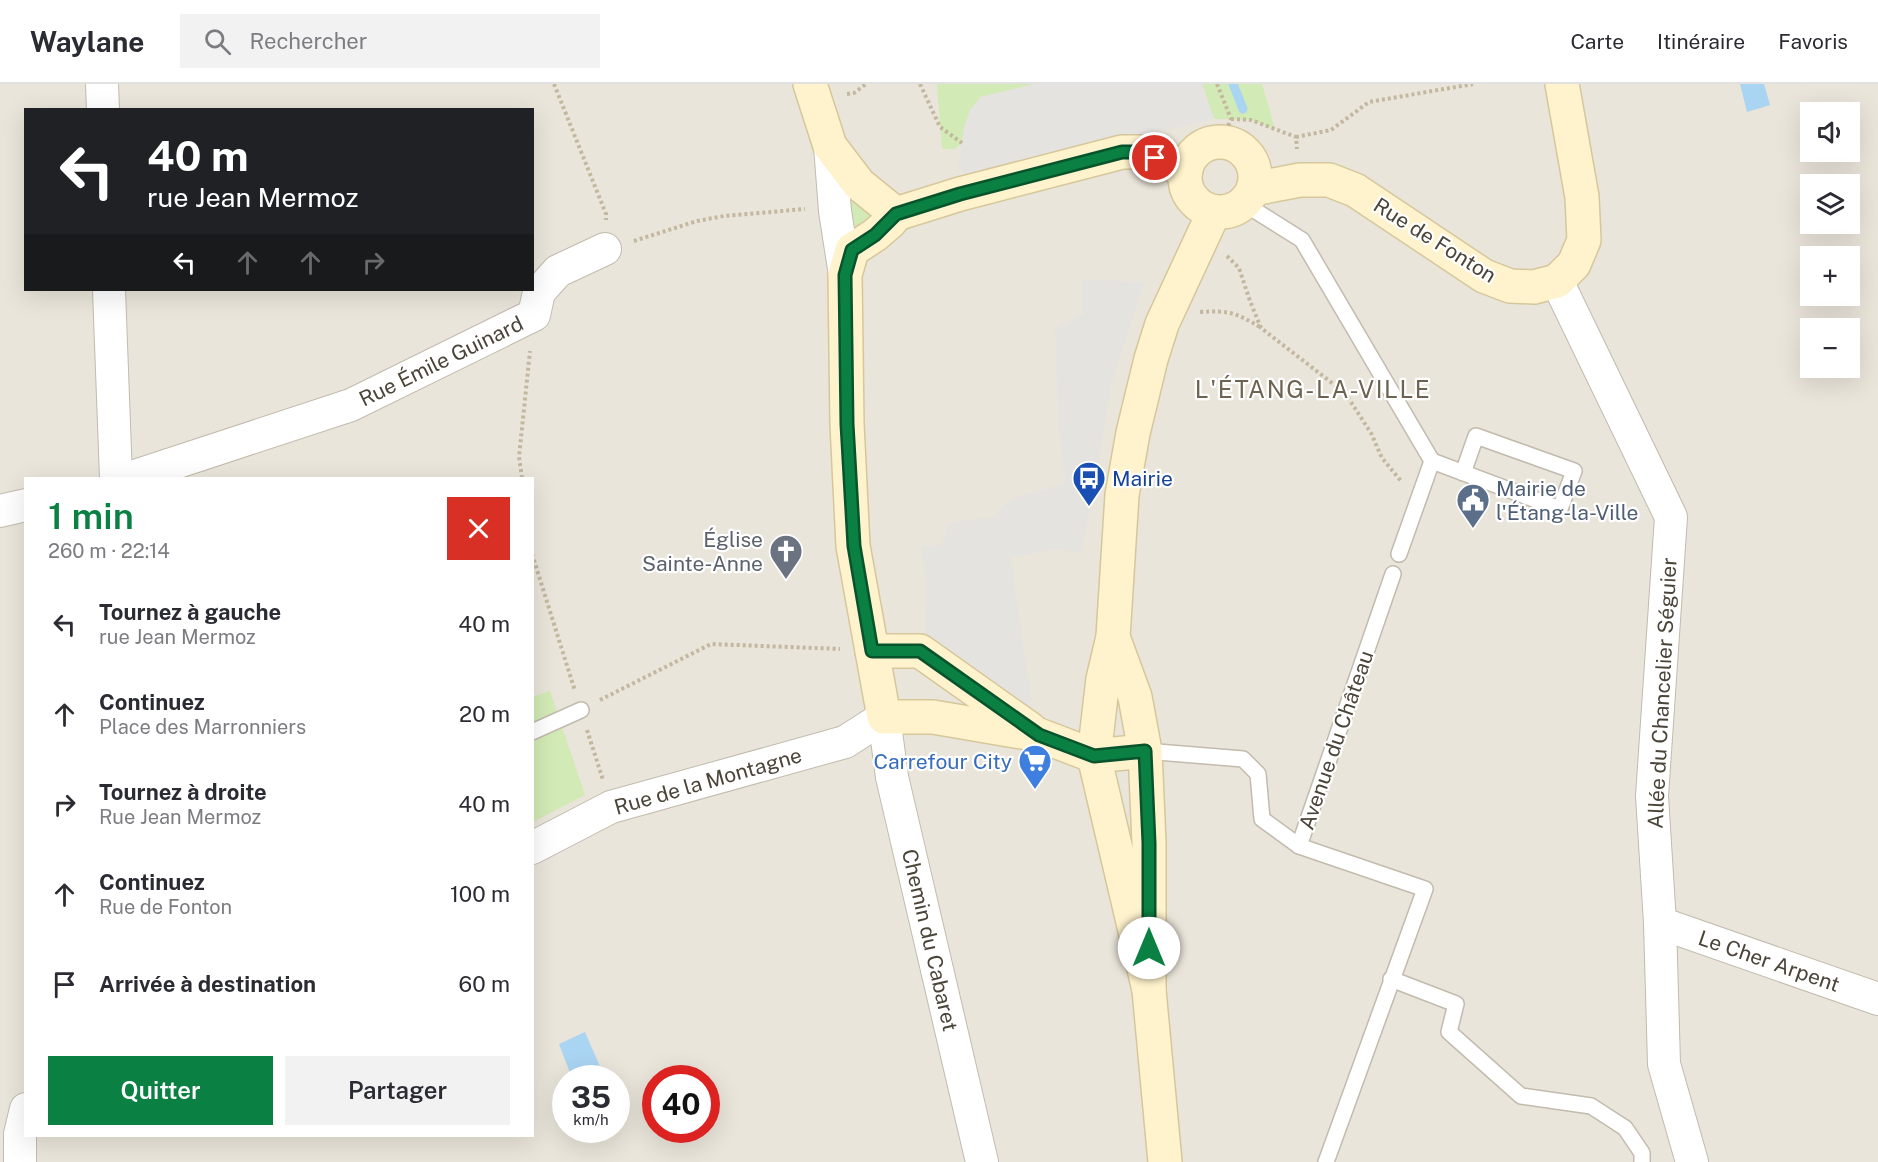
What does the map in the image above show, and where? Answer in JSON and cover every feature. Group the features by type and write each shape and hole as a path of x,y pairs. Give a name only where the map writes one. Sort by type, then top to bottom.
{"street":[{"path":"102,84 103,108"},
{"path":"810,84 830,146 835,211 845,275 847,424 854,546 884,717 933,717 1039,735 1094,756 1145,751"},
{"path":"1557,281 1574,264 1584,240 1582,197 1562,84"},
{"path":"1149,990 1094,756 1103,679 1113,637 1122,495 1150,359 1162,324 1200,242 1237,201 1255,178 1254,168 1249,158 1233,145 1227,131 1196,152 1189,161 1186,170 1187,189 1197,204 1237,201"},
{"path":"830,146 859,184 896,214"},
{"path":"845,275 852,250 875,235 896,214 960,194 1122,152 1140,152 1186,170"},
{"name":"Rue de Fonton","path":"1237,201 1300,180 1329,180 1355,190 1484,276 1510,286 1534,287 1557,281"},
{"name":"Rue Émile Guinard","path":"132,477 351,405 534,315 539,292 558,271 606,249"},
{"name":"Allée du Chancelier Séguier","path":"1557,281 1671,518 1652,796 1660,923 1664,1064 1692,1162"},
{"path":"109,291 116,477"},
{"path":"0,511 24,505"},
{"path":"1113,637 1135,697 1145,751 1149,843 1149,990 1165,1162"},
{"path":"872,651 920,651 1039,735"},
{"name":"Rue de la Montagne","path":"534,847 611,807 845,742 884,717"},
{"name":"Chemin du Cabaret","path":"884,717 892,777 982,1162"},
{"name":"Le Cher Arpent","path":"1660,923 1878,999"},
{"path":"20,1162 20,1134 24,1117"}],"lane":[{"path":"1237,201 1302,240 1431,461 1462,473 1560,509 1574,471 1476,435 1462,473"},
{"path":"1399,554 1431,461"},
{"name":"Avenue du Château","path":"1326,1162 1425,889 1299,846 1393,574"},
{"path":"534,731 581,710"},
{"path":"1145,751 1243,759 1258,774 1262,819 1299,846"},
{"path":"1391,979 1456,1004 1449,1032 1521,1096 1591,1106 1625,1128 1642,1153 1642,1162"}],"path":[{"path":"554,84 606,214 606,249 697,221 724,216 808,209 835,211"},
{"path":"920,84 940,127 962,143"},
{"path":"1217,84 1227,131 1251,120 1296,136 1332,130 1369,102 1473,84"},
{"path":"1296,136 1300,180"},
{"path":"1200,242 1227,256 1239,268 1261,328"},
{"path":"1172,303 1194,313 1218,311 1238,313 1308,362 1345,393 1371,433 1382,458 1399,479 1419,496"},
{"path":"522,477 519,457 534,315"},
{"path":"534,560 611,807"},
{"path":"581,710 711,644 872,651"}],"shaded area":[{"path":"0,84 1878,84 1878,1162 0,1162"},
{"path":"1034,84 1202,84 1214,119 970,177 958,167 964,127 970,110 981,97"},
{"path":"1083,279 1144,282 1111,386 1081,553 1054,549 1011,558 1033,712 925,638 926,584 922,546 942,545 948,523 993,517 1011,499 1065,483 1058,424 1055,328 1083,314"}],"green space":[{"path":"937,84 1034,84 981,97 970,110 962,143 955,149 942,149"},
{"path":"1202,84 1262,84 1275,129 1251,120 1214,119"},
{"path":"848,194 880,219 852,227"},
{"path":"550,691 585,795 534,821 534,696"}],"water":[{"path":"1740,84 1764,84 1770,105 1747,112"},
{"path":"585,1032 599,1065 567,1065 559,1044"}],"waterway":[{"path":"1233,84 1243,109"}],"place":[{"name":"Mairie","path":"1089,507"},
{"name":"Mairie de l'Étang-la-Ville","path":"1473,529"},
{"name":"Église Sainte-Anne","path":"786,580"},
{"name":"Carrefour City","path":"1035,790"}],"district":[{"name":"L'ÉTANG-LA-VILLE","path":"1313,389"}],"route":[{"path":"1149,948 1149,843 1145,751 1094,756 1039,735 920,651 872,651 854,546 847,424 845,275 852,250 875,235 896,214 960,194 1122,152 1140,152 1155,158"}]}
